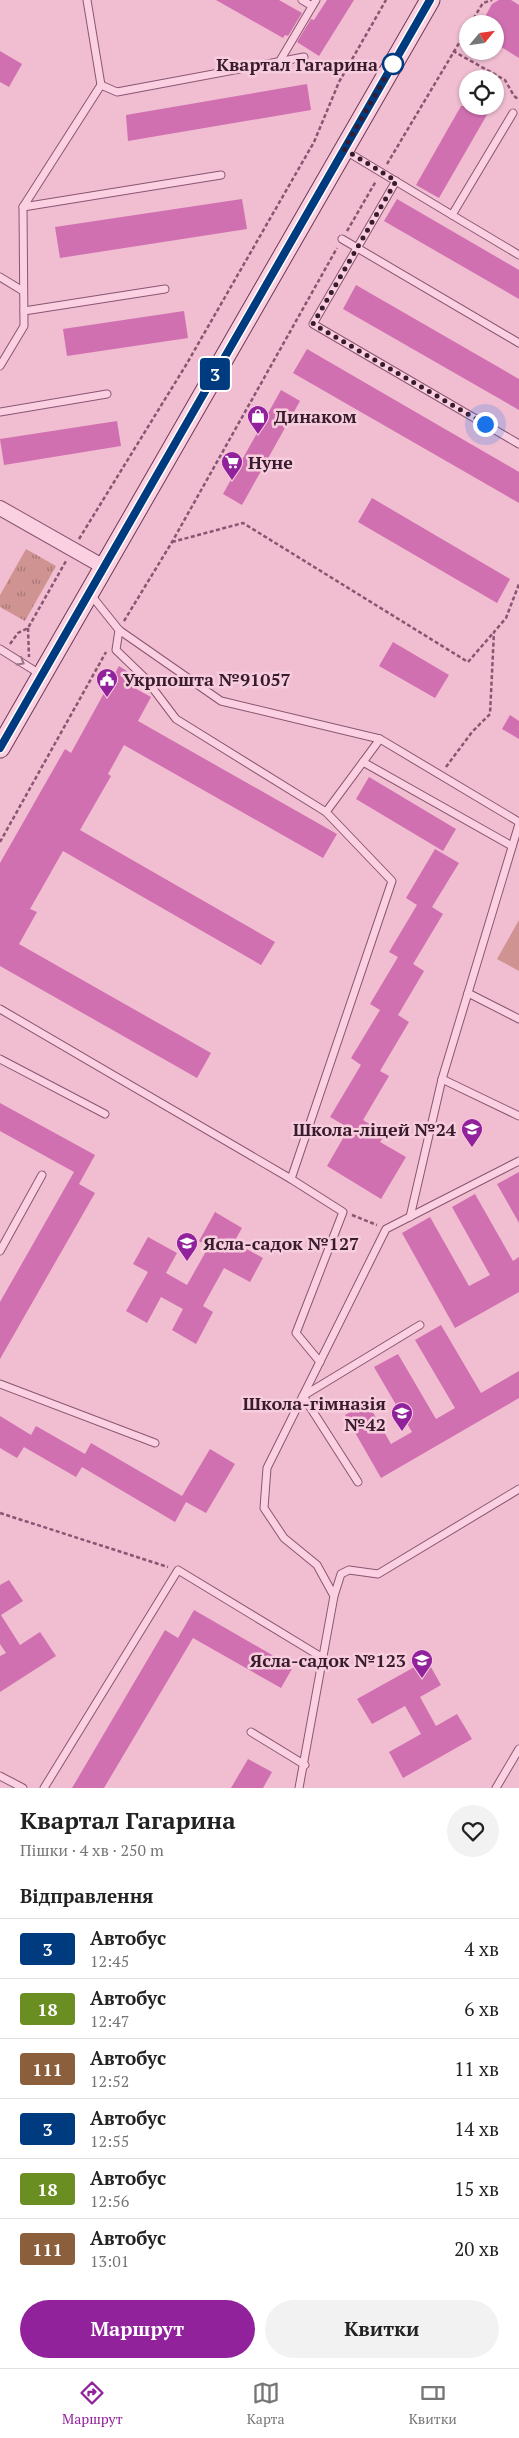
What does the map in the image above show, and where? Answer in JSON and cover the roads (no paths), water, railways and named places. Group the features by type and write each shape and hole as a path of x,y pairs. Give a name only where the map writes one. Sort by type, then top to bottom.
{"street":[{"path":"0,748 430,0"},
{"path":"0,508 104,567"}],"lane":[{"path":"0,366 24,326 22,207 101,85 87,0"},
{"path":"278,64 314,3 302,0"},
{"path":"101,85 117,92 278,64 304,57"},
{"path":"452,215 513,113"},
{"path":"344,149 519,255"},
{"path":"22,207 221,175"},
{"path":"396,181 313,324 519,444"},
{"path":"342,239 519,343"},
{"path":"0,277 23,291"},
{"path":"24,311 165,289"},
{"path":"0,412 107,394"},
{"path":"89,593 119,630 221,701 380,739 519,823 442,1079 410,1217"},
{"path":"119,630 116,650 144,678 176,719 326,812 392,881 291,1179"},
{"path":"2,650 42,675"},
{"path":"326,812 380,739"},
{"path":"363,762 512,846"},
{"path":"468,993 519,1019"},
{"path":"0,1009 291,1179 343,1212 296,1334 320,1362"},
{"path":"0,1059 105,1114"},
{"path":"442,1079 519,1116"},
{"path":"334,1596 317,1564 284,1538 264,1508 267,1468 386,1230 519,1161"},
{"path":"0,1251 42,1175"},
{"path":"303,1396 420,1326"},
{"path":"0,1384 155,1442"},
{"path":"303,1396 358,1482"},
{"path":"299,1788 305,1765 334,1596 341,1574 349,1570 378,1574 519,1489"},
{"path":"44,1788 178,1570 323,1658"},
{"path":"251,1732 305,1765"},
{"path":"496,1788 519,1749"},
{"path":"0,1776 23,1788"}],"place":[{"name":"Квартал Гагарина","path":"393,64"},
{"name":"Динаком","path":"258,435"},
{"name":"Нуне","path":"232,481"},
{"name":"Укрпошта №91057","path":"107,698"},
{"name":"Школа-ліцей №24","path":"472,1148"},
{"name":"Ясла-садок №127","path":"187,1262"},
{"name":"Школа-гімназія №42","path":"402,1432"},
{"name":"Ясла-садок №123","path":"422,1679"}]}
